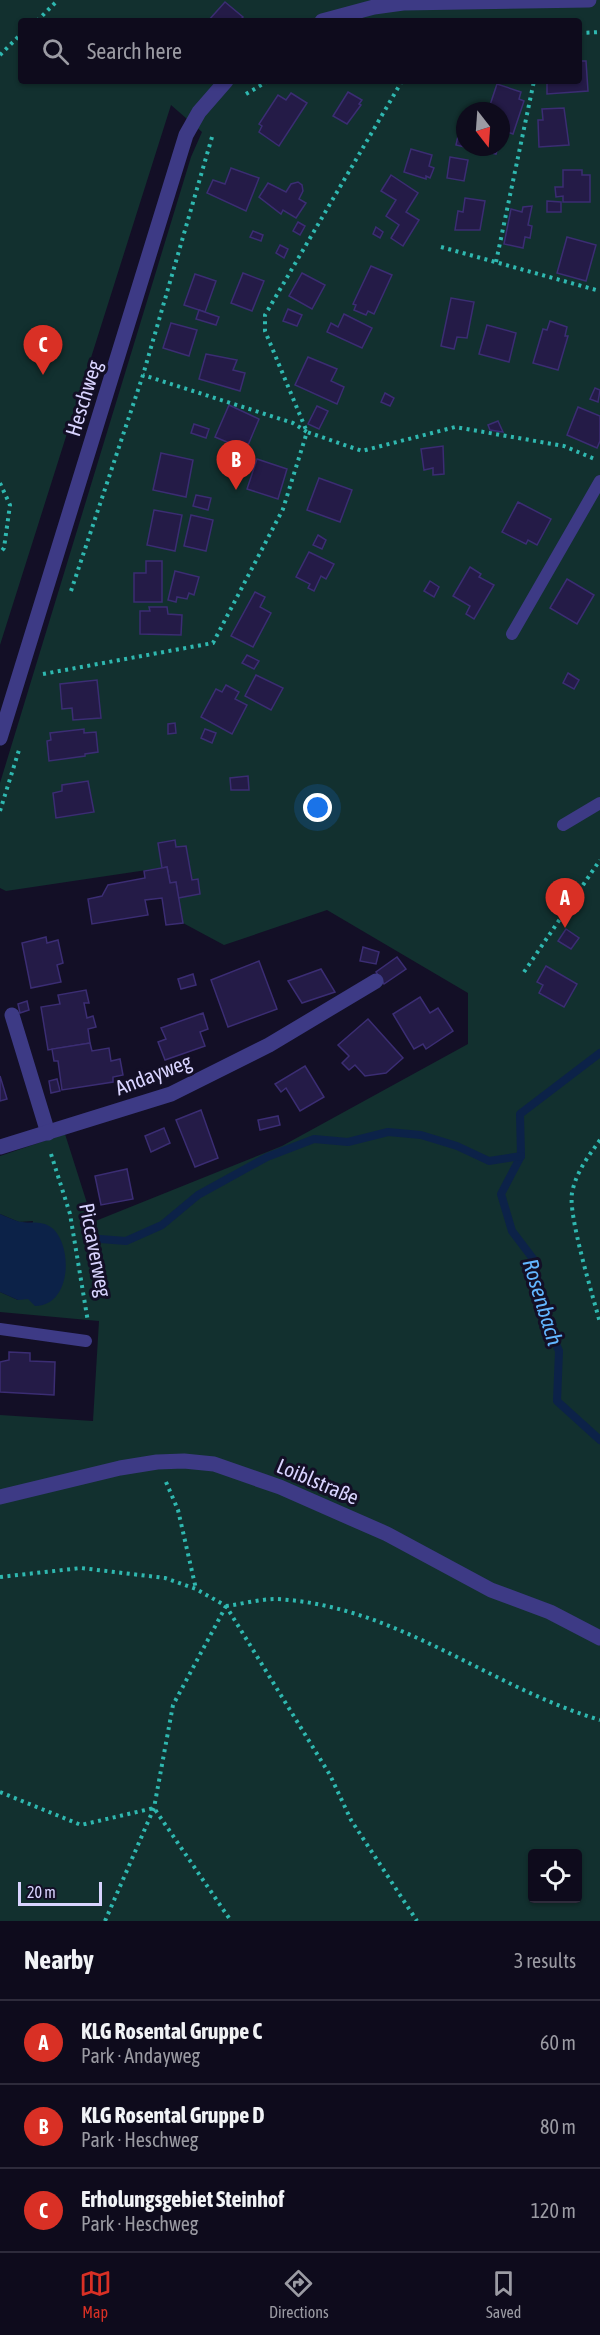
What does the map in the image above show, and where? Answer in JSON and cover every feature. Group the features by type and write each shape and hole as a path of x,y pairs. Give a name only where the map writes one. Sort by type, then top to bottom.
{"street":[{"path":"333,18 374,7 455,1 589,0"},
{"name":"Heschweg","path":"0,738 186,135 199,112 223,84"},
{"name":"Andayweg","path":"48,1133 171,1094 269,1045 376,981"},
{"path":"0,1147 48,1133 12,1015"},
{"name":"Loiblstraße","path":"0,1497 120,1468 158,1462 184,1461 238,1470 387,1534 491,1590 550,1612 600,1638"}],"lane":[{"path":"512,634 600,481"},
{"path":"563,825 600,803"},
{"path":"0,1329 86,1341"}],"path":[{"path":"40,18 58,0"},
{"path":"582,33 600,32"},
{"path":"0,55 18,37"},
{"path":"243,97 250,90 262,84"},
{"path":"19,679 213,642 283,509 307,432 265,331 265,315 400,84"},
{"path":"496,262 533,84"},
{"path":"69,597 143,375 215,127"},
{"path":"441,247 600,291"},
{"path":"143,375 293,423 307,432 362,451 454,427 564,446 600,462"},
{"path":"0,483 10,505 4,548 0,553"},
{"path":"39,686 47,663"},
{"path":"0,811 21,743"},
{"path":"524,972 600,860"},
{"name":"Piccaverweg","path":"48,1133 49,1147 70,1214 89,1327 86,1341"},
{"path":"600,1140 576,1177 571,1195 574,1217 600,1323"},
{"path":"158,1462 178,1510 196,1589"},
{"path":"0,1577 81,1568 165,1578 196,1589 226,1606 330,1775 351,1820 417,1921"},
{"path":"226,1606 274,1599 349,1610 416,1637 568,1711 600,1720"},
{"path":"105,1921 154,1808 173,1705 226,1606"},
{"path":"0,1792 81,1825 154,1808"},
{"path":"154,1808 231,1921"}],"green space":[{"path":"0,0 600,0 600,1921 0,1921 0,1415 93,1421 99,1321 0,1312 0,1292 18,1300 33,1221 19,1222 0,1214 0,1156 65,1134 93,1222 282,1146 468,1044 468,993 327,910 224,945 183,923 167,867 6,891 0,888 0,783 191,157 202,132 171,105 0,645"}],"water":[{"path":"0,1214 17,1221 47,1225 56,1232 61,1241 65,1253 65,1277 55,1298 46,1304 35,1306 28,1299 18,1300 0,1292"}],"building":[{"path":"225,2 243,17 242,18 211,18"},
{"path":"582,61 586,61 588,91 547,94 547,84 582,84"},
{"path":"497,84 521,92 519,99 524,101 513,134 510,133 510,102 491,102"},
{"path":"348,92 362,100 359,104 361,105 347,124 333,116"},
{"path":"291,93 307,103 279,146 259,132 262,126 259,124 278,95 286,100"},
{"path":"564,108 569,145 539,147 538,120 543,120 542,109"},
{"path":"411,149 432,155 429,166 434,168 430,178 426,176 426,179 404,172"},
{"path":"450,157 468,160 464,181 447,178"},
{"path":"231,168 259,178 246,211 207,193 213,180 225,184"},
{"path":"563,170 582,170 582,175 590,175 590,202 563,202 563,196 556,197 555,187 563,187"},
{"path":"391,175 418,193 406,212 419,220 403,246 391,238 399,225 386,216 396,200 381,191"},
{"path":"298,182 302,185 303,191 299,199 306,203 296,218 283,210 281,214 259,197 268,183 286,192 291,184"},
{"path":"465,198 485,201 480,230 455,230 458,211 463,212"},
{"path":"547,201 561,202 561,212 547,212"},
{"path":"532,206 528,225 532,226 530,238 525,237 523,248 504,244 511,209 522,212 523,207"},
{"path":"298,222 305,226 300,235 293,231"},
{"path":"376,227 383,232 380,238 373,234"},
{"path":"253,231 263,235 261,241 250,237"},
{"path":"567,237 596,245 586,281 557,273"},
{"path":"280,245 288,249 284,258 276,253"},
{"path":"371,266 392,275 374,314 368,311 366,315 354,310 356,305 353,304"},
{"path":"243,273 264,281 252,311 231,303"},
{"path":"302,273 325,285 312,309 289,296"},
{"path":"195,274 216,281 205,312 184,305"},
{"path":"451,298 474,302 467,338 457,337 454,349 441,346"},
{"path":"288,309 302,315 297,326 283,321"},
{"path":"199,310 219,317 216,325 196,319"},
{"path":"344,314 372,328 362,348 327,332 331,323 338,327"},
{"path":"550,321 567,327 565,336 568,336 558,370 533,363 543,329 547,330"},
{"path":"171,323 197,330 189,356 163,348"},
{"path":"487,325 516,333 509,362 479,354"},
{"path":"206,354 237,360 233,370 245,373 240,391 199,379"},
{"path":"308,357 337,369 331,381 344,387 337,404 295,385"},
{"path":"595,388 600,390 598,402 590,399"},
{"path":"385,393 394,398 390,406 381,402"},
{"path":"229,405 259,419 246,450 215,437"},
{"path":"317,406 328,411 319,429 308,424"},
{"path":"578,407 600,416 600,441 597,448 567,435"},
{"path":"498,421 503,432 490,430 488,425"},
{"path":"194,424 209,429 206,438 191,433"},
{"path":"443,446 444,474 433,475 433,468 424,470 421,449"},
{"path":"161,453 193,460 186,497 153,490"},
{"path":"257,459 287,469 278,499 247,489"},
{"path":"319,478 352,490 340,522 307,510"},
{"path":"196,495 211,498 208,510 193,506"},
{"path":"518,502 551,519 537,545 528,540 526,544 502,532"},
{"path":"154,510 182,515 175,551 147,545"},
{"path":"191,515 213,520 206,551 184,546"},
{"path":"318,535 326,540 322,549 313,545"},
{"path":"309,552 334,564 326,579 321,576 314,591 308,588 310,584 296,577"},
{"path":"146,561 162,561 162,602 134,602 134,573 146,573"},
{"path":"470,567 481,574 479,577 494,585 474,619 466,614 470,606 453,596"},
{"path":"175,571 199,577 194,595 189,593 187,599 177,597 176,602 168,600"},
{"path":"567,579 594,595 577,624 550,608"},
{"path":"430,581 439,587 434,597 424,591"},
{"path":"255,592 265,597 260,607 271,613 253,647 231,636"},
{"path":"149,607 167,607 168,614 182,615 181,635 140,634 140,611 150,611"},
{"path":"247,655 259,661 254,669 242,663"},
{"path":"568,673 579,680 574,689 563,683"},
{"path":"256,675 283,688 271,710 245,696"},
{"path":"97,680 101,718 73,720 72,708 62,709 60,684"},
{"path":"226,685 239,692 235,699 247,705 232,734 201,717 216,689 222,692"},
{"path":"175,723 176,733 168,734 168,724"},
{"path":"84,729 84,733 96,732 98,752 49,761 47,741 51,740 50,733"},
{"path":"205,729 216,733 212,743 201,738"},
{"path":"248,776 249,790 231,790 230,778"},
{"path":"88,781 94,812 56,818 53,793 62,791 62,785"},
{"path":"175,840 176,847 186,846 192,880 198,879 200,894 178,898 176,882 170,883 167,867 162,868 158,843"},
{"path":"167,867 170,883 176,882 183,923 166,925 162,898 145,900 148,915 92,924 88,899 102,896 108,885 145,878 144,871"},
{"path":"566,929 579,938 571,949 558,941"},
{"path":"46,937 47,943 58,940 63,963 57,965 61,982 31,988 22,943"},
{"path":"363,947 379,952 376,964 360,961"},
{"path":"397,957 406,969 384,984 376,972"},
{"path":"259,961 277,1009 228,1027 211,980"},
{"path":"546,966 577,984 564,1007 539,993 543,985 537,982"},
{"path":"321,969 335,992 302,1003 288,981"},
{"path":"193,974 196,985 181,989 178,979"},
{"path":"86,990 89,1003 84,1003 87,1018 93,1016 96,1027 88,1029 90,1043 48,1050 41,1007 60,1004 58,995"},
{"path":"420,997 430,1013 438,1008 453,1031 426,1049 423,1044 414,1049 393,1014"},
{"path":"27,1001 29,1010 20,1013 18,1004"},
{"path":"203,1013 208,1029 200,1032 205,1046 165,1060 158,1042 166,1039 161,1028"},
{"path":"368,1019 403,1058 386,1073 365,1076 355,1065 349,1070 342,1063 349,1056 338,1045"},
{"path":"90,1043 92,1051 109,1048 111,1061 120,1059 123,1075 113,1077 113,1082 62,1090 58,1061 54,1061 52,1049"},
{"path":"305,1066 324,1097 300,1111 286,1088 281,1092 275,1084"},
{"path":"0,1076 7,1099 0,1101"},
{"path":"57,1079 60,1091 51,1093 49,1081"},
{"path":"201,1110 218,1158 195,1167 176,1120"},
{"path":"278,1116 280,1125 260,1130 258,1120"},
{"path":"164,1128 170,1143 151,1152 145,1136"},
{"path":"127,1169 133,1199 101,1205 95,1176"},
{"path":"9,1352 30,1353 30,1361 55,1362 54,1395 0,1392 0,1362 9,1360"}],"waterway":[{"name":"Rosenbach","path":"600,1053 520,1114 521,1156 501,1194 512,1231 534,1260 541,1311 559,1351 557,1401 600,1440"},
{"path":"100,1239 126,1241 162,1225 198,1195 267,1157 314,1139 348,1142 388,1132 421,1135 457,1146 489,1161 521,1156"}],"place":[{"name":"Erholungsgebiet Steinhof","path":"43,375"},
{"name":"KLG Rosental Gruppe D","path":"236,490"},
{"name":"KLG Rosental Gruppe C","path":"565,928"}]}
